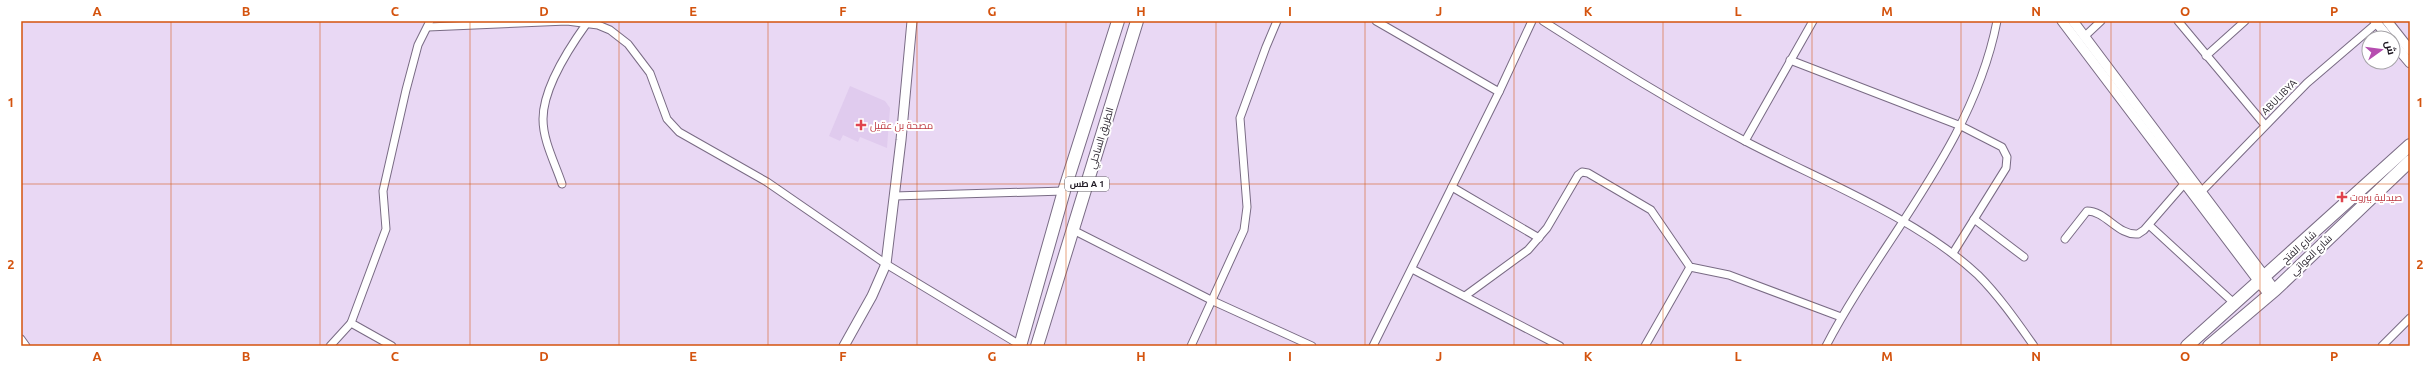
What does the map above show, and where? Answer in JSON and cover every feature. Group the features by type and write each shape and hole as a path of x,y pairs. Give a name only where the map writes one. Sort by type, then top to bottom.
{"main road":[{"name":"الطريق الساحلي","path":"1020,345 1064,191 1118,21"},
{"name":"الطريق الساحلي","path":"1037,346 1137,21"},
{"name":"شارع الفتح","path":"2187,346 2263,280 2410,146"},
{"name":"شارع العواتي","path":"2209,346 2272,292 2410,161"}],"street":[{"path":"330,346 351,323 386,229 383,191 418,45 429,24 567,21 587,23 610,30 628,44 650,73 667,120 679,132 767,182 886,264 1020,345"},
{"path":"844,346 872,296 886,264 912,21"},
{"path":"1191,346 1213,301 1244,230 1248,207 1240,118 1263,53 1277,21"},
{"path":"1376,21 1499,92"},
{"path":"1373,346 1499,92 1532,21"},
{"path":"1542,21 1646,86 1745,141 1904,222 1953,253 1979,276 2013,315 2032,343 2024,346"},
{"path":"1745,141 1813,21"},
{"path":"1826,346 1841,317 1904,222 1962,126 1985,64 1997,21"},
{"path":"2062,21 2184,184 2263,280"},
{"path":"2073,21 2202,191 2272,292"},
{"path":"2084,37 2101,21"},
{"path":"2178,21 2265,125"},
{"path":"2206,56 2245,21"},
{"path":"2387,21 2410,50"},
{"path":"2376,22 2382,30"},
{"name":"ABULIBYA","path":"2202,191 2307,83 2376,22"},
{"path":"562,184 547,141 543,120 544,108 570,47 587,23"},
{"path":"2401,52 2410,63"},
{"path":"1790,60 1962,126 2002,147 2007,157 2006,168 1953,253"},
{"path":"1465,296 1528,250 1539,238 1554,217 1578,175 1582,172 1588,173 1651,210 1690,267 1729,275 1841,317"},
{"path":"2065,239 2087,211 2094,212 2125,232 2133,235 2142,232 2184,184"},
{"path":"1452,186 1539,238"},
{"path":"894,196 1064,191"},
{"path":"1974,219 2024,257"},
{"path":"2149,225 2235,304"},
{"path":"1073,230 1213,301 1312,346"},
{"path":"1645,346 1690,267"},
{"path":"1412,268 1550,344 1560,346"},
{"path":"2382,346 2410,318"},
{"path":"351,323 392,346"},
{"path":"21,339 26,346"}],"shaded area":[{"name":"مصحة بن عقيل","path":"850,86 885,101 890,108 887,148 860,137 858,142 843,135 840,141 829,136"}],"place":[{"name":"مصحة بن عقيل","path":"861,125"},
{"name":"صيدلية بيروت","path":"2342,197"}]}
